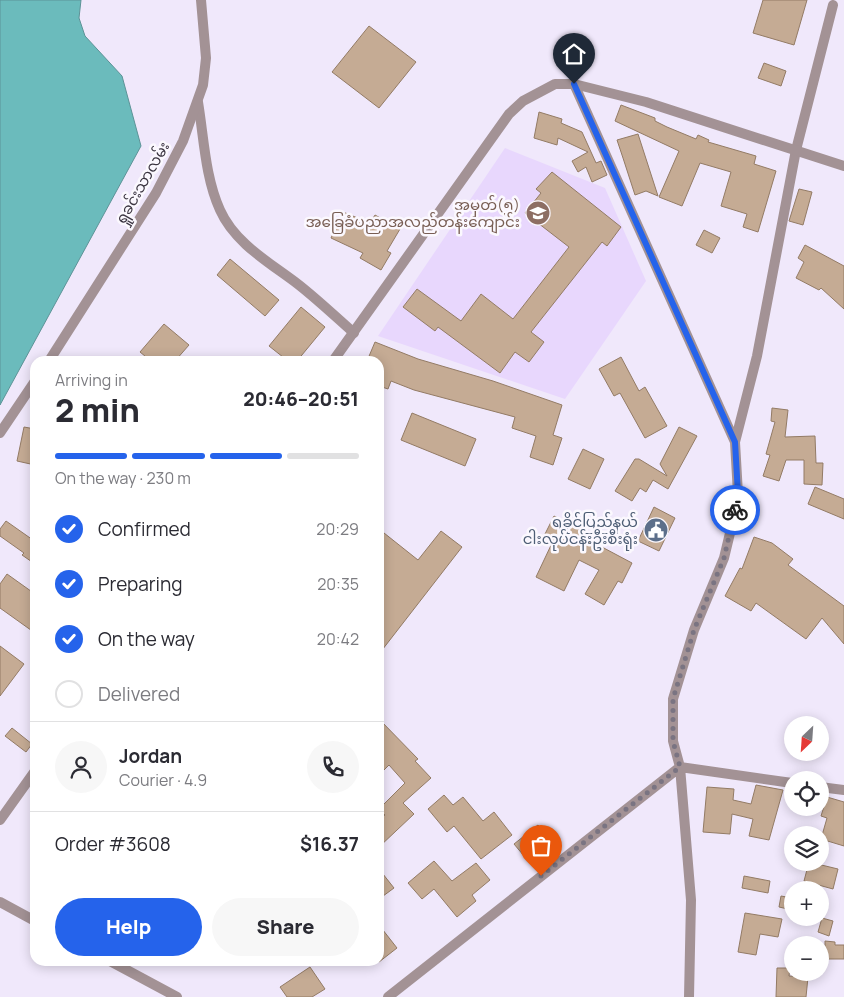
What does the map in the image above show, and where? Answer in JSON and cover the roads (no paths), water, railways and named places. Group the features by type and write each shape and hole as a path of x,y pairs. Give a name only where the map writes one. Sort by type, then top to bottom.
{"street":[{"name":"ရှုခင်းသာလမ်း","path":"52,356 156,193 179,149 198,102 203,84 206,58 201,0"},
{"path":"689,997 691,900 680,767 673,741 673,699 694,630 724,558 731,530 738,494 735,442 757,356 796,150 834,5"},
{"path":"337,356 509,114 523,101 555,84 574,84 646,102 844,166"},
{"path":"574,84 735,442"},
{"path":"198,102 208,170 220,210 228,225 267,262 301,286 354,333"},
{"path":"0,433 30,388"},
{"path":"388,997 680,767 784,782"},
{"path":"0,820 30,778"},
{"path":"829,788 844,790"},
{"path":"0,902 30,918"},
{"path":"119,966 177,997"}],"place":[{"name":"အမှတ်(၅) အခြေခံပညာအလည်တန်းကျောင်း","path":"538,213"},
{"name":"ရခိုင်ပြည်နယ် ငါးလုပ်ငန်းဦးစီးရုံး","path":"656,530"}]}
